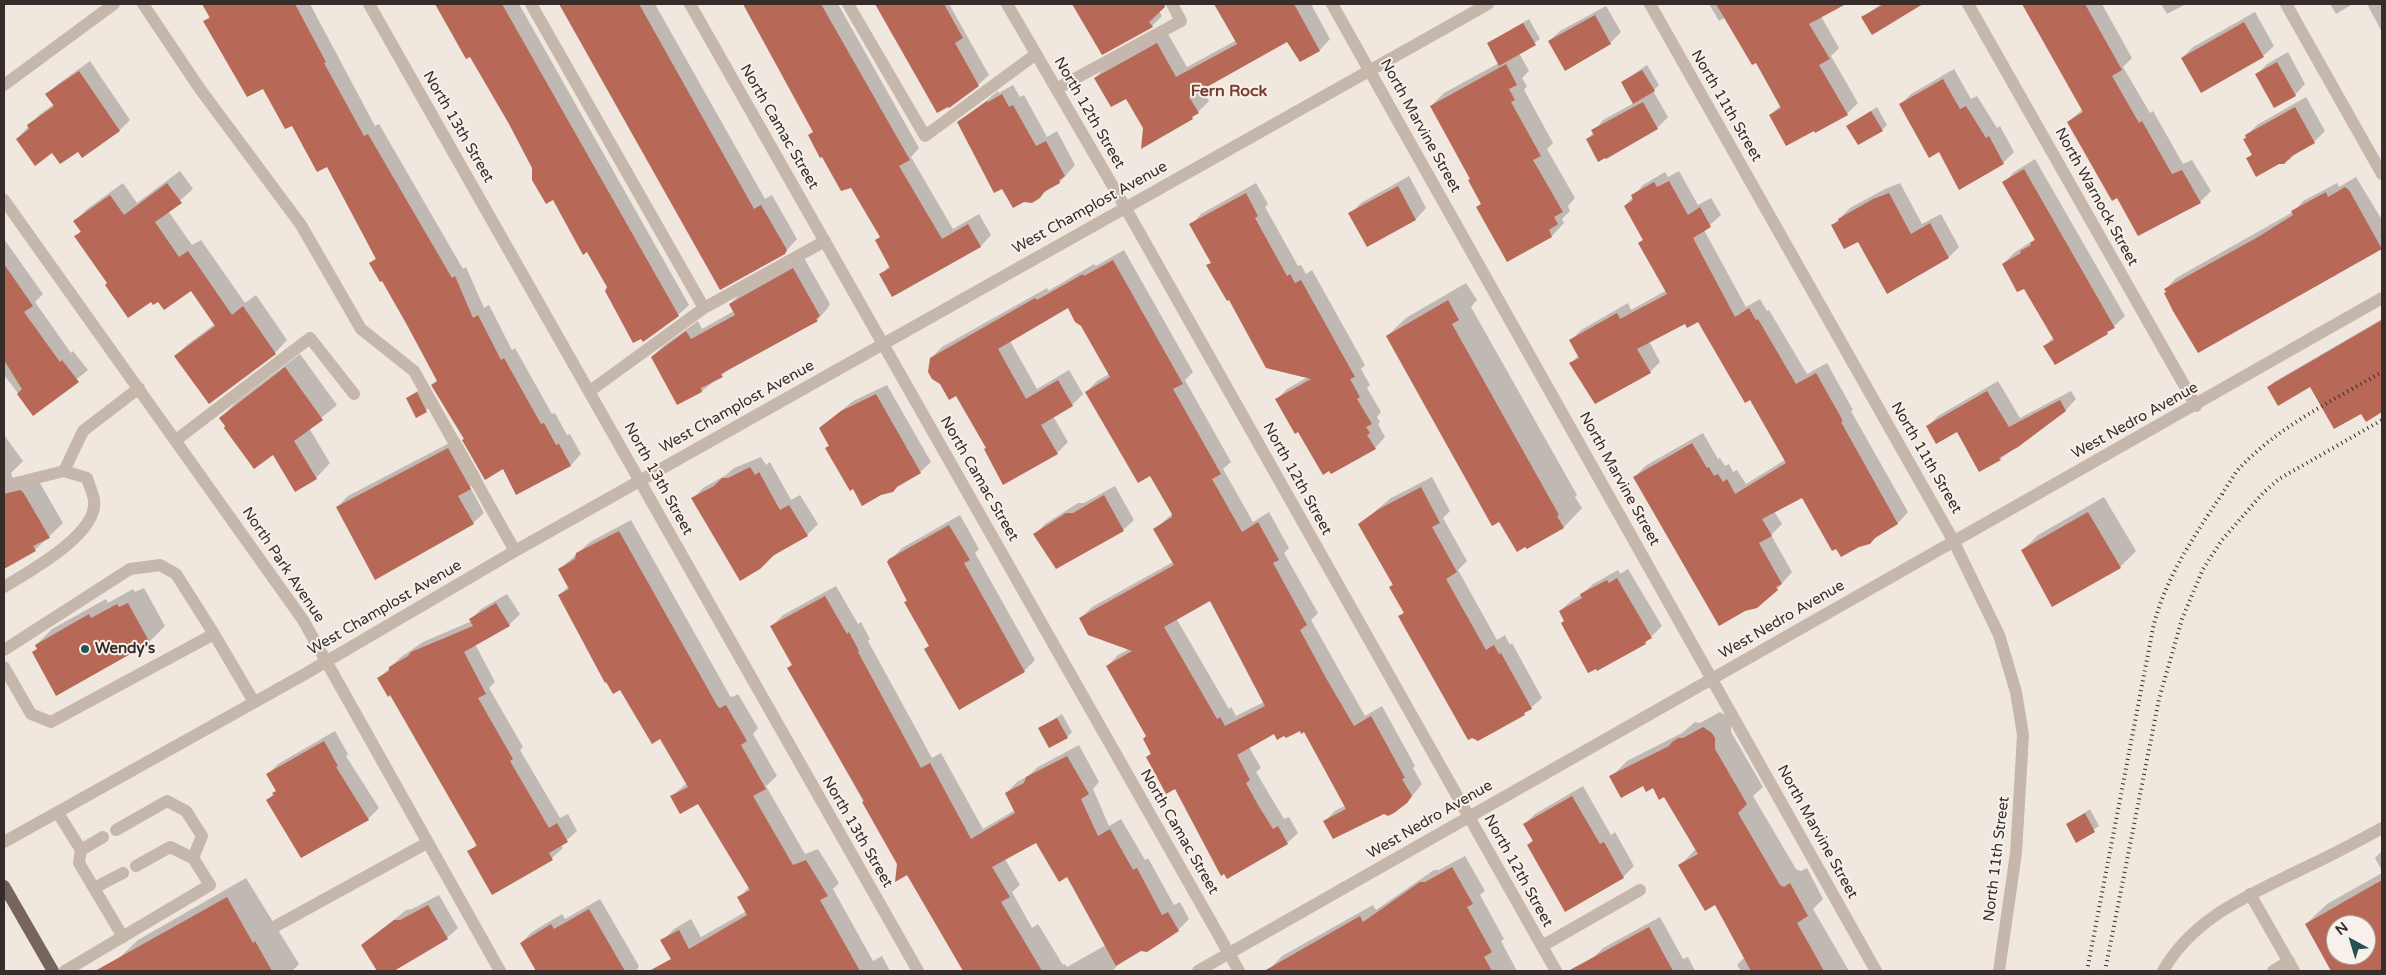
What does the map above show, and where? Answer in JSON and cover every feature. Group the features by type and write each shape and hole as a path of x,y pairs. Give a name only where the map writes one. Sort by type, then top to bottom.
{"main road":[{"path":"4,886 53,971"}],"street":[{"path":"4,84 114,4"},
{"path":"142,4 200,89 301,225 361,329 414,372 514,551"},
{"name":"North 13th Street","path":"369,4 918,971"},
{"path":"531,4 704,308"},
{"name":"North Camac Street","path":"690,4 1240,971"},
{"path":"848,4 926,136 1036,54"},
{"name":"North 12th Street","path":"1007,4 1125,207 1556,971"},
{"path":"1056,89 1181,21 1172,4"},
{"name":"North Marvine Street","path":"1332,4 1713,678 1876,971"},
{"name":"West Champlost Avenue","path":"4,842 326,662 514,551 1488,4"},
{"name":"North 11th Street","path":"1650,4 1954,540 1999,635 2016,692 2023,735 2016,853 1999,971"},
{"name":"North Warnock Street","path":"1968,4 2196,406"},
{"path":"2286,4 2382,174"},
{"name":"North Park Avenue","path":"4,200 303,620 500,971"},
{"path":"590,391 704,308 825,241"},
{"name":"West Nedro Avenue","path":"1198,971 1954,540 2196,406 2382,298"},
{"path":"176,440 310,338 354,394"},
{"path":"64,471 83,431 139,388"},
{"path":"4,486 64,471 86,478 95,501 89,522 53,557 4,587"},
{"path":"4,650 130,569 160,565 176,574 254,702"},
{"path":"4,667 31,714 50,722 214,634"},
{"path":"116,830 167,801 186,811 202,836 193,858"},
{"path":"58,813 81,850 79,863 123,937"},
{"path":"2163,971 2181,945 2208,919 2250,894 2382,828"},
{"path":"81,850 103,837"},
{"path":"274,927 427,843"},
{"path":"66,971 210,885 193,858 170,847 136,866"},
{"path":"94,888 122,873"},
{"path":"1542,946 1640,890"},
{"path":"2250,894 2292,966 2273,971"}],"building":[{"path":"202,4 295,4 326,62 324,63 364,136 368,134 452,278 455,276 473,318 478,315 501,360 504,358 541,424 544,423 556,445 559,444 571,466 516,495 503,469 485,480 462,440 464,439 431,385 437,381 382,281 380,282 369,263 376,259 327,167 317,172 292,126 285,129 263,89 247,97 203,21 210,18"},
{"path":"435,4 502,4 679,316 643,342 641,339 633,343 605,291 607,287 587,252 583,255 553,200 546,204 532,180 532,168 509,124 470,57 466,59"},
{"path":"559,4 639,4 754,209 761,205 787,250 785,254 720,290"},
{"path":"743,4 821,4 910,160 899,166 942,239 968,224 981,247 892,297 879,274 890,268 875,240 880,237 851,188 841,191 822,157 820,158 808,135 813,132"},
{"path":"875,4 944,4 963,38 955,43 979,86 949,108 937,113"},
{"path":"1072,4 1164,4 1165,7 1149,22 1153,27 1102,55"},
{"path":"1214,4 1294,4 1320,51 1300,62 1287,42 1189,97 1199,113 1192,117 1193,119 1141,149 1143,128 1126,99 1111,107 1094,78 1157,43 1176,77 1237,44"},
{"path":"1716,4 1846,4 1809,24 1830,59 1819,65 1848,115 1786,146 1769,115 1781,108 1756,63 1752,65"},
{"path":"1884,4 1923,4 1872,35 1861,17"},
{"path":"2022,4 2085,4 2122,70 2112,76 2139,123 2142,121 2172,174 2182,170 2201,203 2138,236 2117,198 2112,201 2067,122 2083,112"},
{"path":"1595,15 1611,44 1565,71 1548,41"},
{"path":"2244,22 2264,57 2201,93 2181,58"},
{"path":"1523,23 1536,45 1499,66 1487,43"},
{"path":"2277,62 2296,96 2274,108 2255,74"},
{"path":"1506,64 1517,85 1509,89 1515,100 1511,102 1541,156 1533,160 1563,212 1554,217 1558,224 1549,230 1552,237 1507,262 1476,207 1481,204 1468,180 1470,179 1430,106"},
{"path":"1642,70 1655,91 1633,104 1621,82"},
{"path":"79,71 120,131 82,158 78,152 60,164 52,153 35,166 16,139 29,129 27,125 54,106 45,94"},
{"path":"1943,79 1960,109 1966,106 1986,138 1989,136 2004,164 1959,190 1939,152 1929,158 1899,104"},
{"path":"1002,94 1009,107 1013,105 1036,146 1046,141 1065,176 1059,180 1060,183 1044,192 1040,198 1032,203 1024,202 1013,208 1002,189 994,193 957,122 987,101"},
{"path":"1643,102 1658,129 1598,162 1586,139 1594,135 1591,130"},
{"path":"2295,107 2315,143 2292,156 2284,164 2279,164 2256,177 2246,158 2252,155 2243,139 2246,138 2245,135"},
{"path":"1871,111 1883,131 1858,145 1846,126"},
{"path":"2024,169 2115,328 2055,365 2043,346 2054,340 2024,289 2017,292 2002,264 2021,253 2020,251 2031,245 2030,243 2035,240 2002,182"},
{"path":"1669,181 1688,215 1700,207 1711,227 1693,238 1735,317 1749,308 1756,320 1758,319 1796,384 1816,373 1898,524 1875,538 1870,544 1859,547 1841,557 1836,549 1832,551 1802,498 1762,519 1772,536 1759,543 1782,584 1776,587 1778,590 1757,608 1745,611 1719,626 1633,477 1692,443 1707,468 1709,467 1714,476 1718,474 1723,482 1727,479 1735,494 1786,463 1750,400 1745,403 1698,322 1687,328 1685,324 1637,349 1651,373 1595,404 1569,363 1579,358 1569,340 1617,313 1620,319 1667,294 1638,243 1643,240 1624,206 1633,200 1631,195 1654,182 1657,187"},
{"path":"167,183 182,203 155,222 179,257 188,251 232,315 243,306 276,354 209,404 174,356 215,326 191,291 164,310 158,302 153,305 151,302 128,318 105,285 107,283 74,236 81,232 73,221 110,195 124,215"},
{"path":"1398,186 1416,220 1367,247 1348,213"},
{"path":"2345,187 2349,190 2382,249 2198,353 2173,311 2164,293 2166,292 2164,289 2258,237 2293,215 2291,211 2326,192 2328,197"},
{"path":"1246,193 1258,216 1255,218 1287,276 1290,274 1295,283 1301,280 1355,377 1350,379 1360,397 1357,399 1372,424 1366,427 1370,433 1367,435 1376,449 1331,474 1329,471 1323,475 1298,432 1295,434 1275,399 1311,379 1266,368 1229,300 1227,301 1206,265 1211,263 1189,224"},
{"path":"1889,193 1911,234 1930,223 1949,258 1887,294 1858,242 1844,249 1831,225 1873,199"},
{"path":"1113,260 1183,384 1173,389 1221,474 1212,479 1242,532 1258,522 1279,560 1273,563 1307,625 1300,630 1326,678 1354,726 1371,716 1405,778 1402,779 1412,796 1407,803 1394,813 1388,816 1384,814 1333,839 1323,821 1346,809 1304,732 1301,734 1300,731 1277,740 1274,734 1237,755 1250,780 1246,783 1258,805 1273,829 1278,826 1288,844 1227,879 1224,874 1221,876 1175,789 1166,794 1146,757 1151,754 1143,739 1146,736 1106,666 1132,651 1088,635 1079,618 1174,565 1153,529 1172,517 1172,514 1150,476 1138,483 1085,392 1110,377 1081,326 1075,322 1068,308 998,349 1026,399 1058,380 1073,406 1041,425 1058,454 1003,485 984,449 986,448 956,396 949,400 940,384 932,379 928,372 930,358 1035,298 1037,300 1083,274 1084,276","holes":["1210,601 1265,706 1225,726 1220,717 1217,719 1164,627"]},
{"path":"4,264 33,306 24,312 60,362 62,360 79,382 33,416 17,394 22,389 4,360"},
{"path":"793,268 820,316 816,319 818,321 721,374 723,377 701,388 702,392 677,405 651,357 686,331 691,339 735,315 729,304"},
{"path":"1448,300 1459,320 1452,324 1559,515 1557,516 1564,528 1527,549 1525,547 1517,552 1499,522 1492,526 1386,336"},
{"path":"2382,320 2382,412 2366,422 2361,414 2334,429 2310,387 2278,406 2267,387"},
{"path":"285,367 323,420 294,441 317,479 295,492 273,455 254,469 224,428 225,426 219,418"},
{"path":"1987,391 2009,427 2060,400 2066,411 2018,447 1999,458 2001,460 1979,472 1957,432 1936,444 1926,426"},
{"path":"417,392 427,412 416,418 406,398"},
{"path":"876,394 921,473 897,487 893,492 881,495 862,506 853,489 850,491 825,448 829,446 819,428 841,411"},
{"path":"448,448 471,489 458,496 474,524 375,580 336,507"},
{"path":"750,467 755,475 759,472 780,510 789,505 808,536 774,555 760,569 740,581 691,498 714,486 722,478 728,478"},
{"path":"1421,487 1440,523 1432,527 1457,572 1446,579 1486,650 1494,645 1499,654 1501,653 1532,709 1524,713 1525,715 1478,741 1472,738 1468,740 1398,616 1404,613 1389,587 1393,585 1358,524 1379,509"},
{"path":"20,490 50,538 33,546 36,551 4,569 4,494"},
{"path":"1104,495 1124,531 1056,569 1033,534 1066,513 1073,513"},
{"path":"2088,512 2121,568 2052,607 2021,550"},
{"path":"949,525 970,560 964,563 1025,672 959,710 924,649 929,646 904,602 907,601 887,562 889,559"},
{"path":"619,531 718,707 726,705 747,741 741,745 766,789 753,796 793,865 806,860 828,896 820,900 860,971 649,971 671,959 660,940 679,930 689,949 747,915 737,897 750,890 698,804 680,814 670,796 688,787 660,739 652,744 620,690 613,694 605,683 558,595 569,589 558,569 575,559 576,553"},
{"path":"1617,578 1652,638 1645,642 1646,644 1597,671 1596,669 1588,673 1561,623 1564,621 1559,611 1582,598 1580,594 1607,580 1609,583"},
{"path":"825,596 847,634 849,632 921,768 930,763 971,839 1015,813 1005,793 1024,783 1026,777 1067,756 1089,794 1081,799 1098,836 1110,829 1133,870 1137,868 1162,915 1168,912 1179,931 1147,952 1141,951 1116,966 1067,877 1059,882 1036,843 992,867 1010,897 1001,902 1042,971 963,971 907,875 895,882 897,864 862,802 864,801 787,668 792,665 770,626"},
{"path":"128,603 150,643 56,696 32,652 37,649 35,645 89,614 91,618 117,604 119,607"},
{"path":"496,603 510,626 464,652 486,694 478,698 513,759 510,761 549,828 557,823 568,842 549,853 553,860 492,895 467,851 477,846 390,695 388,697 377,678 389,671 389,667 408,656 411,652 473,626 469,619"},
{"path":"1057,718 1068,738 1049,748 1038,728"},
{"path":"1703,727 1712,733 1715,738 1715,749 1747,804 1738,813 1780,885 1784,887 1790,883 1808,916 1797,923 1824,971 1751,971 1715,905 1705,911 1678,865 1698,854 1664,797 1659,800 1653,788 1646,792 1643,786 1621,798 1609,776 1669,746 1678,738 1683,738"},
{"path":"324,741 338,766 336,767 369,820 301,858 266,800 274,795 272,793 276,791 266,774"},
{"path":"1572,796 1600,844 1604,842 1624,878 1565,912 1527,845 1533,841 1523,824"},
{"path":"2085,813 2095,832 2076,843 2066,824"},
{"path":"1452,867 1473,904 1467,907 1492,952 1484,957 1492,971 1264,971 1360,916 1363,922 1420,882 1425,882"},
{"path":"2382,880 2382,971 2331,971 2328,965 2376,965 2376,915 2326,915 2326,962 2305,924"},
{"path":"227,897 253,943 255,941 272,971 95,971"},
{"path":"428,905 448,939 394,971 377,971 361,945 394,920 400,920"},
{"path":"589,909 625,971 536,971 520,943 551,924 554,929"},
{"path":"1649,927 1673,971 1568,971"}],"railway":[{"path":"2087,971 2153,628 2159,606 2177,566 2236,472 2251,456 2305,416 2382,372"},
{"path":"2105,971 2159,699 2182,619 2203,569 2222,540 2263,493 2279,479 2382,420"}],"place":[{"name":"Wendy's","path":"85,649"}],"district":[{"name":"Fern Rock","path":"1229,92"}]}
